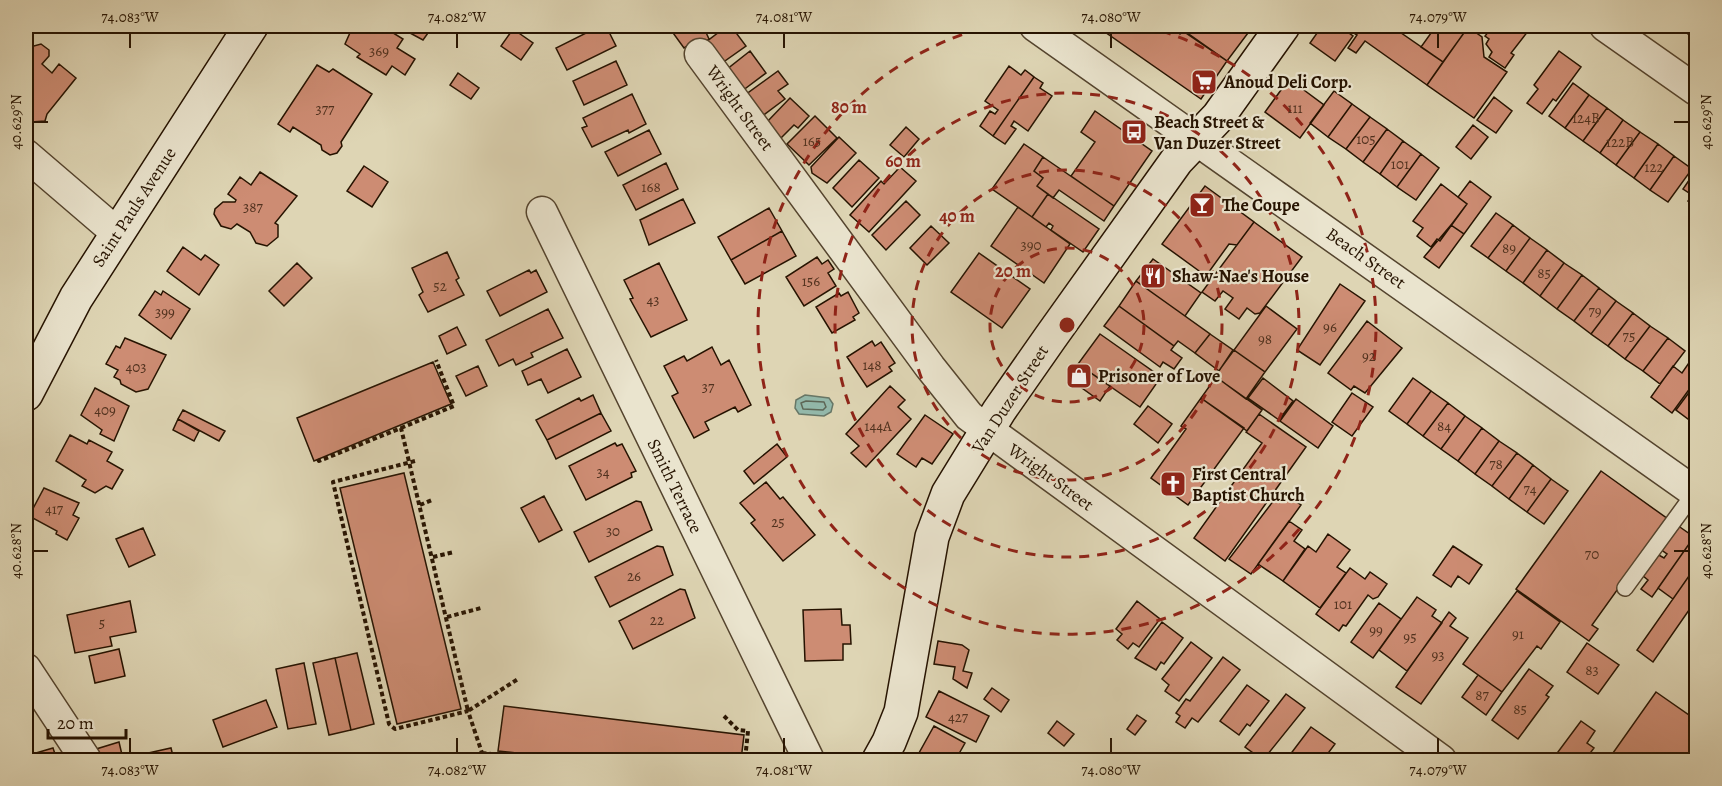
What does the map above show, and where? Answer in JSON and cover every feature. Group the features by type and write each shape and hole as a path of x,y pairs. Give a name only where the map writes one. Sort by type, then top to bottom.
{"main road":[{"name":"Saint Pauls Avenue","path":"26,394 71,307 251,26"},
{"name":"Van Duzer Street","path":"879,760 896,728 904,698 934,527 948,494 1043,347 1170,170 1218,117 1283,26"}],"street":[{"name":"Beach Street","path":"1035,26 1198,138 1696,492"},
{"path":"1605,26 1696,90"},
{"name":"Wright Street","path":"700,54 930,367 969,416 1441,760"},
{"path":"26,155 117,233"},
{"name":"Smith Terrace","path":"542,212 809,760"},
{"path":"26,669 86,760"}],"lane":[{"path":"1625,588 1696,492"}],"path":[{"path":"318,459 319,462 454,406 436,360"},
{"path":"401,428 434,557 468,711 482,753 479,760"},
{"path":"416,461 333,482 389,724 395,729 468,711 518,679"},
{"path":"420,505 432,500"},
{"path":"434,557 454,552"},
{"path":"447,617 482,608"},
{"path":"724,716 738,730 748,731 745,760"},
{"path":"482,753 543,760"}],"water":[{"path":"805,395 829,398 833,404 831,412 824,416 799,414 795,408 796,400"}],"building":[{"path":"353,26 382,26 403,39 397,48 415,59 405,75 392,66 386,75 357,57 360,54 345,44"},
{"path":"397,26 433,26 423,40"},
{"path":"600,26 606,26 616,46 567,70 556,48"},
{"path":"668,26 703,26 709,39 700,45 697,40 684,48"},
{"path":"727,26 731,26 746,46 722,63 706,42"},
{"path":"1109,26 1176,26 1173,29 1180,34 1183,30 1227,61 1201,99 1105,32"},
{"path":"1192,26 1246,26 1251,29 1227,61 1186,33"},
{"path":"1322,26 1339,26 1353,36 1335,61 1310,43"},
{"path":"1343,26 1391,26 1443,62 1427,85 1365,41 1356,53 1348,48 1357,35"},
{"path":"1436,26 1469,26 1443,62 1421,47"},
{"path":"1493,26 1532,26 1511,53 1514,55 1505,68 1489,57 1492,52 1486,44 1489,39 1485,36"},
{"path":"1689,26 1696,26 1696,42 1685,31"},
{"path":"1468,27 1482,37 1484,57 1507,72 1474,118 1427,85"},
{"path":"513,29 533,43 521,60 501,46"},
{"path":"26,39 34,46 41,44 49,50 49,56 42,64 52,73 59,64 76,78 47,114 45,121 31,122 26,118"},
{"path":"750,51 766,73 742,91 726,70"},
{"path":"1559,51 1581,67 1556,101 1553,99 1542,114 1527,103 1538,89 1534,85"},
{"path":"616,61 627,85 584,105 573,81"},
{"path":"317,65 329,72 333,69 372,94 341,142 342,146 337,153 330,155 322,150 321,145 293,127 290,132 278,124"},
{"path":"1009,66 1021,75 1025,70 1034,77 993,136 980,126 990,111 995,114 998,110 985,101"},
{"path":"778,71 788,84 778,91 785,99 761,117 745,95"},
{"path":"458,73 479,88 471,99 450,85"},
{"path":"1034,77 1043,83 1040,88 1052,96 1028,131 1014,121 1011,126 1016,129 1005,144 993,136"},
{"path":"1289,79 1324,105 1300,138 1265,112"},
{"path":"1573,83 1589,95 1565,128 1549,116"},
{"path":"1334,91 1352,104 1328,137 1310,123"},
{"path":"632,94 646,124 592,147 582,128 587,126 583,118"},
{"path":"1589,95 1607,108 1583,141 1565,128"},
{"path":"1494,97 1512,111 1496,133 1477,120"},
{"path":"790,98 809,116 798,128 794,125 781,138 766,123"},
{"path":"1352,104 1370,117 1346,149 1328,137"},
{"path":"1607,108 1623,120 1600,153 1583,141"},
{"path":"1095,111 1152,151 1114,206 1071,176 1095,142 1081,132"},
{"path":"815,116 837,138 809,165 787,144"},
{"path":"1370,117 1387,129 1363,162 1346,149"},
{"path":"1623,120 1640,132 1616,165 1600,153"},
{"path":"1473,125 1488,137 1471,159 1456,147"},
{"path":"906,127 919,139 904,157 890,145"},
{"path":"1387,129 1403,141 1380,174 1363,162"},
{"path":"649,130 661,154 618,176 605,152"},
{"path":"1640,132 1658,144 1634,178 1616,165"},
{"path":"839,137 856,153 827,183 812,173 811,167"},
{"path":"1403,141 1421,154 1397,187 1380,174"},
{"path":"1024,144 1043,157 1034,171 1043,178 1037,186 1048,194 1032,217 992,189"},
{"path":"1658,144 1674,156 1650,190 1634,178"},
{"path":"1421,154 1439,168 1416,200 1397,187"},
{"path":"1674,156 1692,169 1668,202 1650,190"},
{"path":"1043,157 1114,206 1104,221 1059,190 1053,198 1037,186 1043,178 1034,171"},
{"path":"859,160 879,178 852,207 833,188"},
{"path":"666,163 678,189 636,210 623,185"},
{"path":"364,166 388,182 372,207 347,191"},
{"path":"900,167 916,181 869,232 850,215 881,181 884,184"},
{"path":"1696,170 1696,207 1688,201 1692,195 1683,189"},
{"path":"260,172 297,196 275,223 278,225 278,237 267,246 256,243 250,232 237,224 231,229 221,226 214,214 215,209 223,202 235,202 236,200 228,194 240,177 251,185"},
{"path":"1470,181 1491,197 1464,234 1451,225 1467,204 1458,197"},
{"path":"1441,184 1467,204 1440,241 1437,239 1431,247 1417,236 1423,228 1413,221"},
{"path":"1205,186 1254,222 1237,245 1229,244 1206,276 1162,244"},
{"path":"1048,194 1099,229 1083,252 1051,230 1053,226 1049,223 1046,227 1032,217"},
{"path":"683,199 695,223 649,245 640,220"},
{"path":"906,201 920,215 886,250 872,235"},
{"path":"1018,207 1070,244 1044,283 991,246"},
{"path":"769,208 782,231 731,260 718,237"},
{"path":"1496,213 1513,225 1488,258 1471,246"},
{"path":"1254,222 1302,257 1260,313 1255,314 1247,308 1239,319 1225,309 1233,298 1223,291 1215,301 1202,292"},
{"path":"1451,225 1464,234 1439,268 1424,257"},
{"path":"1513,225 1530,238 1506,271 1488,258"},
{"path":"931,226 949,243 927,265 910,248"},
{"path":"782,231 796,256 745,284 731,260"},
{"path":"1530,238 1547,250 1523,283 1506,271"},
{"path":"183,247 201,260 205,255 219,265 199,295 167,271"},
{"path":"1547,250 1564,263 1540,296 1523,283"},
{"path":"447,252 459,278 456,280 464,295 428,312 419,295 423,292 412,268"},
{"path":"979,253 1030,289 1002,328 951,292"},
{"path":"817,257 822,264 828,260 834,269 828,273 836,286 804,306 786,277"},
{"path":"1153,259 1201,293 1185,316 1136,281"},
{"path":"297,263 312,278 284,306 269,291"},
{"path":"659,263 687,320 651,337 630,299 633,298 624,280"},
{"path":"1564,263 1582,275 1557,309 1540,296"},
{"path":"529,270 531,273 536,270 547,292 500,316 487,291"},
{"path":"1582,275 1599,288 1574,321 1557,309"},
{"path":"1136,281 1210,334 1195,353 1178,341 1174,346 1119,306"},
{"path":"1340,284 1365,301 1320,365 1297,350"},
{"path":"1599,288 1616,301 1591,334 1574,321"},
{"path":"155,291 161,295 163,291 190,309 171,339 139,315"},
{"path":"848,292 859,313 853,317 855,320 832,333 816,307 839,293 841,296"},
{"path":"1616,301 1633,313 1608,346 1591,334"},
{"path":"1119,306 1174,346 1171,350 1182,358 1174,369 1163,362 1160,367 1104,326"},
{"path":"1266,306 1297,329 1265,372 1234,350"},
{"path":"548,309 563,338 531,353 533,357 516,365 513,359 499,366 486,340"},
{"path":"1633,313 1650,326 1625,359 1608,346"},
{"path":"1367,321 1402,348 1365,393 1354,386 1351,390 1328,373"},
{"path":"1650,326 1668,338 1643,371 1625,359"},
{"path":"457,327 466,345 447,354 439,336"},
{"path":"1100,334 1161,377 1140,407 1078,364"},
{"path":"1210,334 1233,350 1219,371 1195,353"},
{"path":"125,338 166,355 148,389 136,392 121,384 120,380 114,377 118,370 106,364 116,346 120,348"},
{"path":"1668,338 1685,351 1660,384 1643,371"},
{"path":"872,341 875,346 881,342 895,363 889,367 892,371 867,387 847,357"},
{"path":"712,347 721,365 729,360 751,405 738,412 735,407 705,422 709,430 694,438 672,396 678,393 664,366 684,356 687,361"},
{"path":"567,349 581,377 548,393 541,379 528,385 522,371"},
{"path":"1234,350 1265,372 1246,399 1215,376"},
{"path":"1693,357 1696,359 1696,380 1672,413 1651,397 1673,366 1682,373"},
{"path":"433,362 451,404 314,461 297,418"},
{"path":"1078,364 1110,386 1100,401 1068,378"},
{"path":"478,366 487,386 466,396 456,376"},
{"path":"1216,377 1262,410 1247,431 1201,398"},
{"path":"1263,378 1293,401 1279,420 1248,398"},
{"path":"1413,378 1431,391 1407,424 1389,411"},
{"path":"1696,383 1696,425 1676,410"},
{"path":"890,386 905,400 898,407 911,419 866,467 851,453 859,446 846,434"},
{"path":"95,388 129,406 114,441 100,434 102,430 81,415"},
{"path":"1431,391 1448,403 1423,436 1407,424"},
{"path":"1352,393 1373,407 1352,436 1332,422"},
{"path":"593,395 601,413 547,440 536,420 579,398 581,401"},
{"path":"1201,398 1244,428 1188,505 1151,478 1186,429 1181,426"},
{"path":"1296,399 1333,426 1318,448 1280,421"},
{"path":"1448,403 1465,416 1441,449 1423,436"},
{"path":"1148,406 1172,424 1158,443 1134,424"},
{"path":"183,410 225,431 219,441 178,419"},
{"path":"601,413 611,431 556,459 547,440"},
{"path":"1259,414 1306,447 1225,561 1194,538 1262,443 1246,432"},
{"path":"925,415 953,434 932,464 922,458 916,467 897,454"},
{"path":"1465,416 1482,428 1458,461 1441,449"},
{"path":"178,419 199,431 194,441 173,430"},
{"path":"1482,428 1499,441 1475,474 1458,461"},
{"path":"70,435 87,444 89,440 112,452 107,461 123,470 112,489 106,486 95,493 82,486 86,480 56,461"},
{"path":"1499,441 1517,453 1492,486 1475,474"},
{"path":"615,443 617,446 622,444 636,471 631,473 632,477 586,500 569,466"},
{"path":"777,444 787,457 754,484 744,471"},
{"path":"1517,453 1533,465 1509,499 1492,486"},
{"path":"1533,465 1551,479 1527,512 1509,499"},
{"path":"1601,471 1668,519 1592,625 1598,629 1589,641 1516,589"},
{"path":"404,473 461,709 397,724 340,488"},
{"path":"1551,479 1568,491 1544,524 1527,512"},
{"path":"766,482 780,499 783,497 815,535 783,561 751,523 755,520 740,503"},
{"path":"44,488 79,503 73,515 79,518 67,540 56,534 57,531 29,516"},
{"path":"1281,491 1301,505 1251,574 1229,559"},
{"path":"544,496 562,530 539,542 521,508"},
{"path":"636,501 641,502 652,530 589,562 574,532"},
{"path":"1289,521 1302,530 1294,541 1305,549 1283,581 1258,564"},
{"path":"1677,525 1694,537 1652,597 1641,589 1648,580 1642,575 1657,554 1664,558 1667,554 1660,549"},
{"path":"143,528 155,555 129,567 116,539"},
{"path":"1328,534 1350,550 1337,567 1346,573 1320,608 1283,581 1308,546 1316,552"},
{"path":"1694,537 1696,539 1696,566 1673,599 1658,588"},
{"path":"657,546 663,547 673,575 610,607 595,577"},
{"path":"1453,546 1482,565 1469,584 1458,576 1451,587 1433,575"},
{"path":"1696,566 1696,600 1653,662 1637,650"},
{"path":"1350,568 1365,579 1370,572 1387,584 1378,597 1373,599 1368,595 1346,626 1343,625 1339,631 1316,614"},
{"path":"680,589 685,590 695,618 633,649 619,621"},
{"path":"1517,591 1560,622 1541,649 1537,646 1502,692 1463,664"},
{"path":"1417,597 1436,610 1432,616 1442,623 1407,671 1379,650"},
{"path":"130,601 136,632 110,637 112,646 75,653 67,615"},
{"path":"1137,601 1160,619 1139,647 1133,643 1128,649 1117,640 1122,634 1116,629"},
{"path":"1379,603 1401,619 1373,658 1351,642"},
{"path":"841,609 842,625 850,625 851,644 843,644 843,660 805,661 803,610"},
{"path":"1449,612 1456,618 1450,626 1468,638 1421,704 1396,687"},
{"path":"1162,622 1183,638 1164,664 1161,662 1156,670 1135,658"},
{"path":"938,641 962,645 969,650 963,671 972,673 967,688 953,679 955,667 934,664"},
{"path":"1191,642 1212,658 1179,701 1165,691 1169,685 1162,679"},
{"path":"1587,643 1619,665 1598,694 1567,672"},
{"path":"119,649 125,676 95,683 89,656"},
{"path":"357,653 374,724 351,730 335,658"},
{"path":"1223,657 1240,670 1198,722 1192,718 1185,728 1176,722 1180,716 1176,713 1186,699 1190,701"},
{"path":"335,658 351,730 329,735 313,663"},
{"path":"304,663 316,724 288,729 276,669"},
{"path":"1529,669 1553,686 1546,695 1549,697 1518,739 1492,720"},
{"path":"1478,675 1502,692 1486,715 1462,697"},
{"path":"1247,685 1269,701 1250,726 1247,724 1239,735 1220,721"},
{"path":"992,688 1009,700 1001,712 984,699"},
{"path":"939,691 989,716 976,742 926,717"},
{"path":"1656,692 1696,720 1696,760 1608,760"},
{"path":"1286,694 1305,708 1263,760 1245,747"},
{"path":"266,700 277,727 223,747 213,720"},
{"path":"504,706 744,735 741,760 579,760 498,751"},
{"path":"1137,715 1146,721 1135,735 1127,729"},
{"path":"1057,721 1074,734 1064,746 1048,733"},
{"path":"1581,721 1595,731 1587,743 1594,748 1585,760 1552,760"},
{"path":"934,726 965,743 956,759 959,760 932,760 919,753"},
{"path":"1311,727 1335,744 1323,760 1286,760"},
{"path":"119,742 123,759 139,755 140,760 100,760 93,750"},
{"path":"53,748 57,760 30,760 29,755"},
{"path":"171,748 174,760 140,760 139,755"},
{"path":"919,753 932,760 915,760"}],"place":[{"name":"Anoud Deli Corp.","path":"1204,82"},
{"name":"Beach Street & Van Duzer Street","path":"1134,132"},
{"name":"The Coupe","path":"1202,205"},
{"name":"Shaw-Nae's House","path":"1153,276"},
{"name":"Prisoner of Love","path":"1079,376"},
{"name":"First Central Baptist Church","path":"1173,484"}]}
